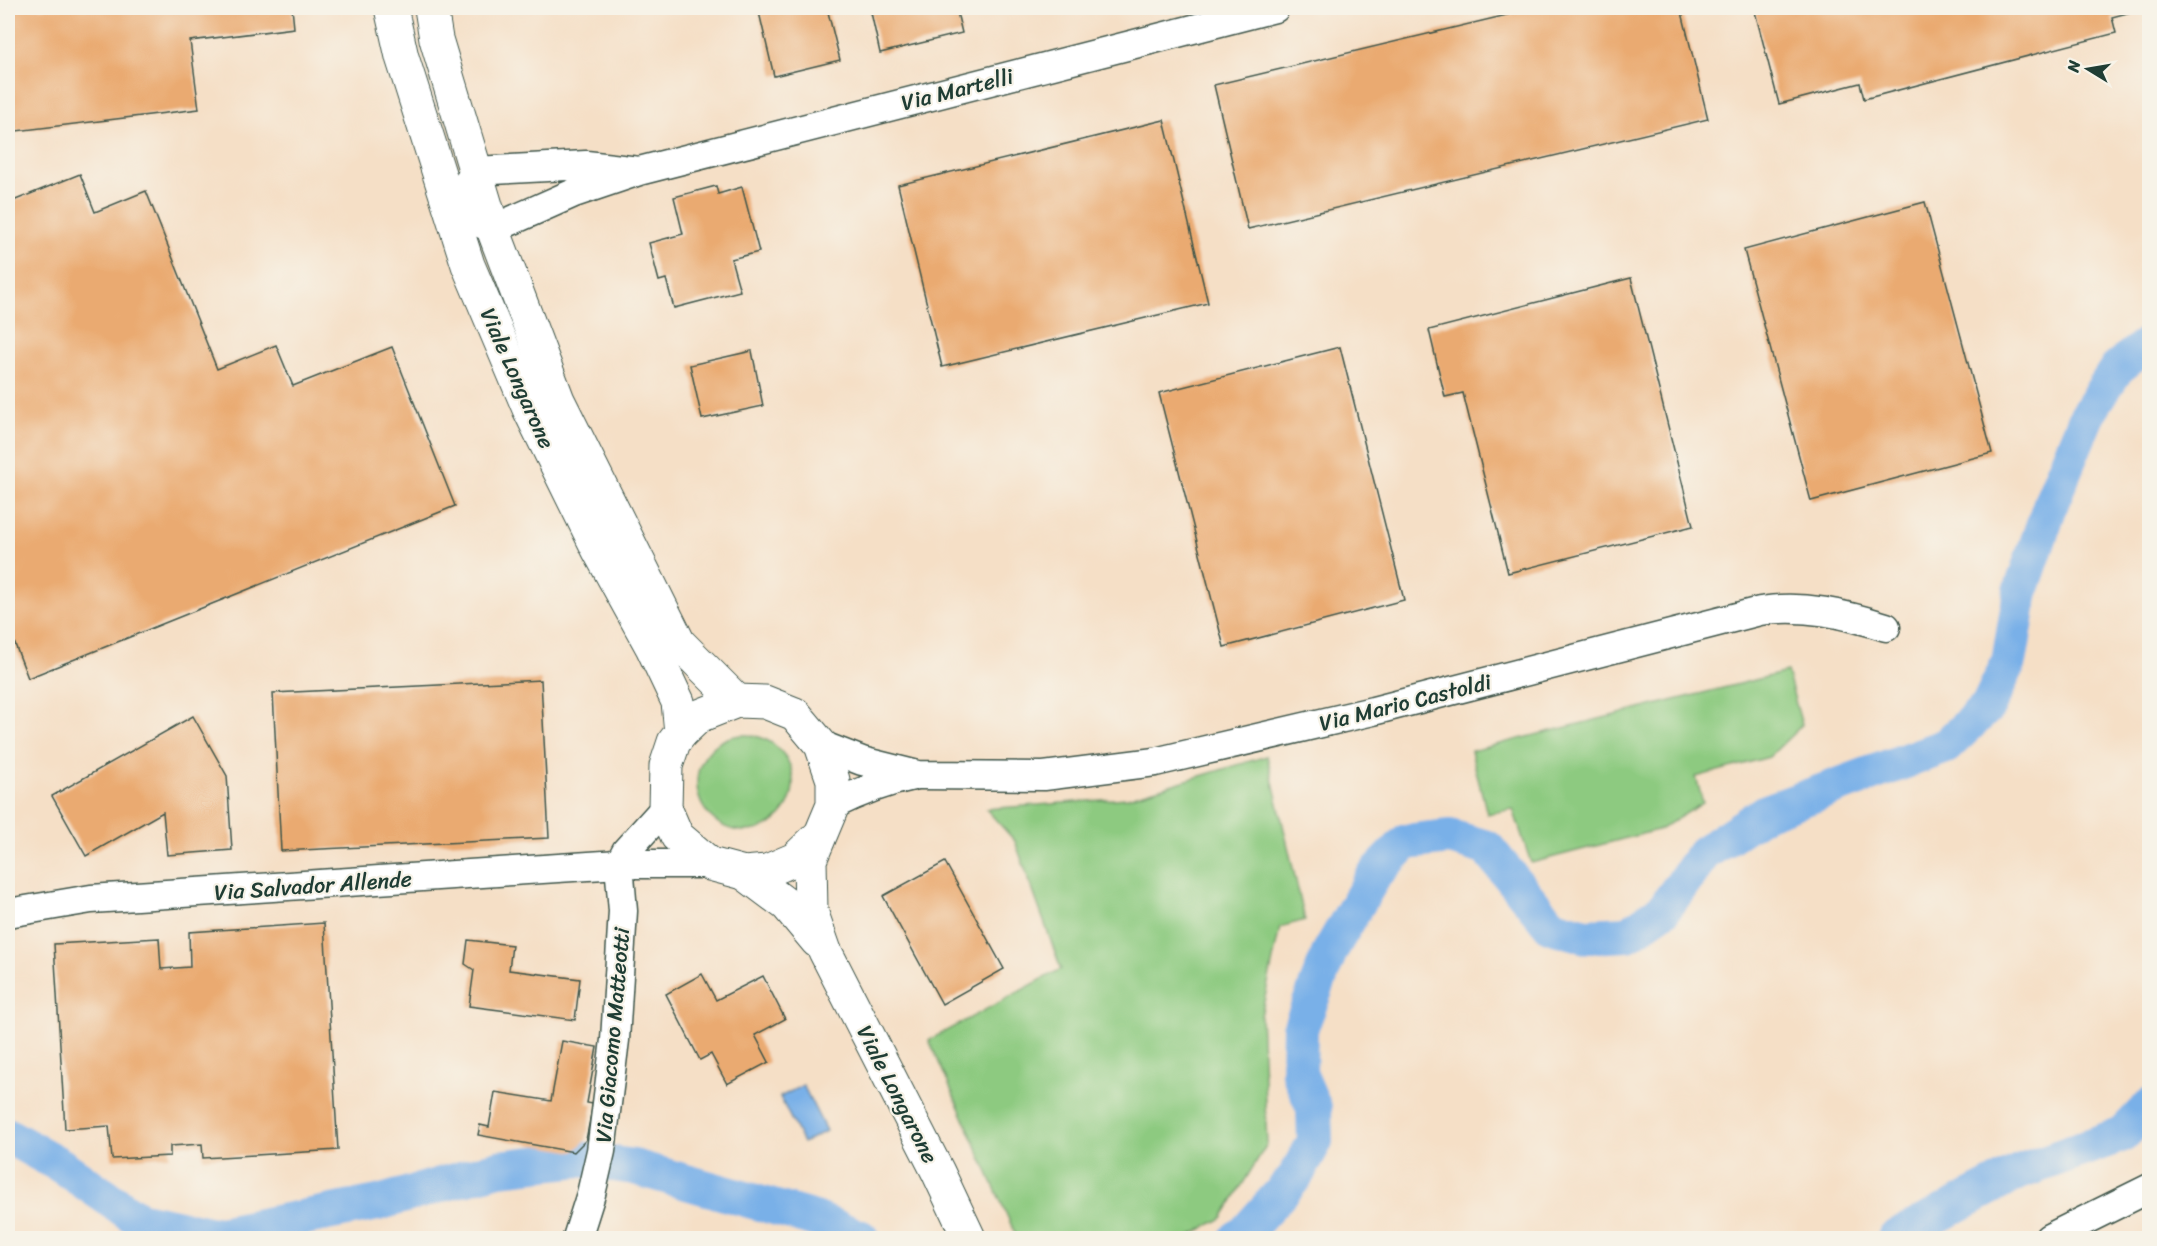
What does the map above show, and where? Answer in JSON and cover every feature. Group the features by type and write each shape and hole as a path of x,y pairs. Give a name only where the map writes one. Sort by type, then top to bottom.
{"main road":[{"name":"Viale Longarone","path":"392,8 402,57 468,265 529,409 598,549 652,647 678,702 681,733"},
{"name":"Viale Longarone","path":"431,8 436,39 493,230 558,400 679,643 737,701"},
{"path":"737,701 765,702 795,714 821,745 833,780 833,805 820,835 795,859 767,871 744,873 710,864 677,836 664,808 666,766 674,742 699,716 737,701"},
{"name":"Viale Longarone","path":"820,835 810,860 810,895 811,911 825,951 938,1172 969,1239"},
{"name":"Viale Longarone","path":"744,873 787,905 825,951"}],"street":[{"name":"Via Martelli","path":"493,230 574,193 639,171 1275,8"},
{"name":"Via Martelli","path":"475,171 586,165 639,171"},
{"path":"475,171 451,210 493,230"},
{"name":"Via Mario Castoldi","path":"833,805 882,783 918,775 1044,776 1155,762 1373,711 1749,614 1781,608 1806,609 1857,618 1886,627"},
{"name":"Via Mario Castoldi","path":"821,745 862,761 918,775"},
{"path":"619,864 626,851 664,808"},
{"name":"Via Salvador Allende","path":"8,913 91,899 619,864 710,864"},
{"name":"Via Giacomo Matteotti","path":"577,1239 601,1151 617,1017 623,911 619,864"},
{"path":"2049,1239 2150,1188"}],"green space":[{"path":"1787,672 1802,725 1769,757 1696,777 1703,803 1661,829 1531,863 1513,809 1487,814 1471,751"},
{"path":"745,735 764,738 779,749 790,764 793,783 790,802 779,817 764,828 745,831 726,828 711,817 700,802 697,783 700,764 711,749 726,738"},
{"path":"1267,756 1305,920 1280,927 1261,1016 1267,1144 1222,1218 1186,1238 1017,1238 929,1040 1061,969 1015,841 986,809 1127,798"}],"water":[{"path":"803,1085 826,1131 803,1143 780,1097"}],"building":[{"path":"8,8 292,8 294,28 190,41 199,109 8,132"},
{"path":"758,8 827,8 840,60 774,76"},
{"path":"870,8 956,8 962,33 880,53"},
{"path":"1536,8 1681,8 1708,119 1248,229 1214,85"},
{"path":"1754,8 2146,8 2112,17 2116,33 1864,99 1860,83 1779,104"},
{"path":"1164,120 1208,303 942,367 898,185"},
{"path":"80,174 95,212 146,191 217,369 276,345 293,386 392,347 455,506 28,678 8,626 8,203"},
{"path":"716,186 718,194 742,187 759,252 731,259 740,291 674,308 666,279 659,281 649,243 683,234 674,197"},
{"path":"1925,202 1992,453 1811,501 1744,250"},
{"path":"1631,278 1693,526 1508,573 1463,393 1445,397 1429,330"},
{"path":"1340,347 1404,600 1224,647 1159,393"},
{"path":"752,351 763,406 702,419 690,365"},
{"path":"541,680 549,838 281,851 273,693"},
{"path":"193,716 227,776 232,850 167,855 163,812 86,856 52,796"},
{"path":"945,862 1004,969 942,1004 883,896"},
{"path":"324,923 338,1150 203,1158 202,1144 170,1146 170,1156 112,1159 109,1126 65,1129 54,944 159,938 161,969 190,967 189,932"},
{"path":"468,940 512,945 509,970 580,979 575,1020 469,1006 474,970 465,964"},
{"path":"702,974 716,1000 763,976 785,1019 755,1035 769,1062 727,1084 711,1054 700,1060 666,994"},
{"path":"562,1041 597,1047 587,1103 593,1104 586,1140 574,1152 478,1135 480,1125 489,1127 495,1092 551,1101"}],"waterway":[{"path":"1237,1238 1243,1235 1295,1177 1315,1141 1314,1108 1299,1073 1300,1029 1330,951 1375,874 1406,842 1450,837 1487,848 1551,926 1586,936 1628,934 1664,909 1704,853 1764,813 1946,746 1988,706 2009,662 2021,591 2052,500 2088,413 2117,368 2150,342"},
{"path":"1895,1238 2019,1172 2123,1134 2150,1106"},
{"path":"8,1136 60,1165 138,1219 214,1235 378,1203 499,1168 579,1159 634,1167 815,1219 861,1238"}]}
